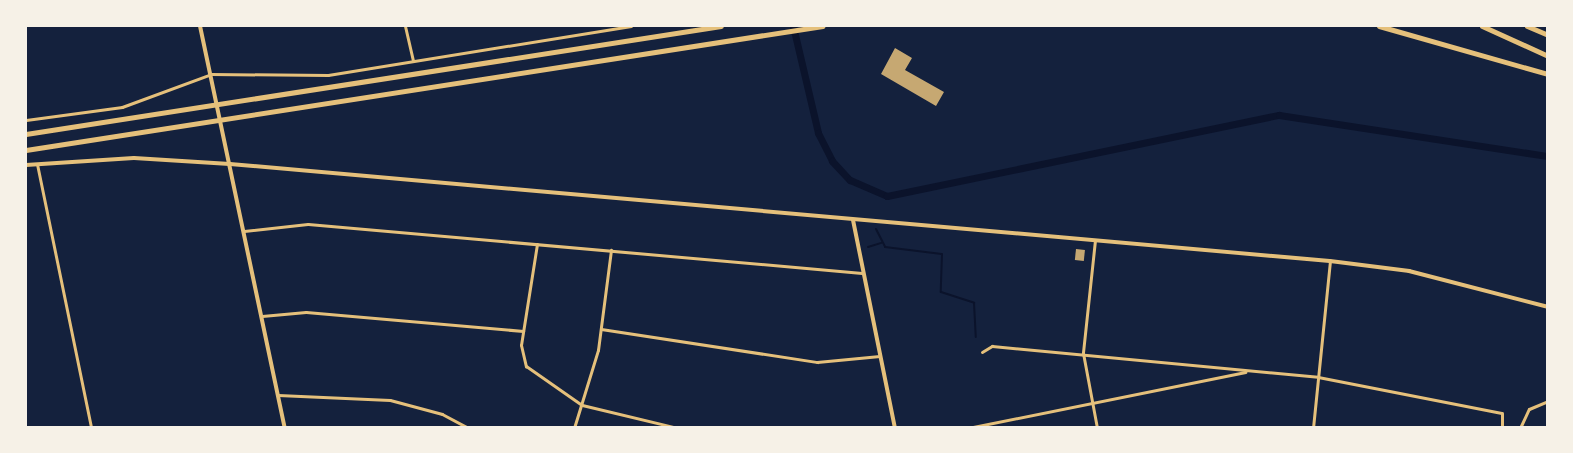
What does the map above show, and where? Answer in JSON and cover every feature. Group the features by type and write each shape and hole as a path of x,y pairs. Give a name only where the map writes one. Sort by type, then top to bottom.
{"highway":[{"path":"26,134 218,107 722,26"},
{"path":"26,150 221,123 822,26"},
{"path":"1379,26 1548,74"},
{"path":"1482,26 1548,56"},
{"path":"1527,26 1548,35"}],"street":[{"path":"200,26 285,428"},
{"path":"405,26 412,61"},
{"path":"26,120 122,107 211,74 315,76 631,26"},
{"path":"26,165 134,158 230,164 1330,261 1409,271 1548,306"},
{"path":"37,164 91,428"},
{"path":"853,220 895,428"},
{"path":"244,231 308,224 862,273"},
{"path":"1095,240 1083,353 1097,428"},
{"path":"537,244 523,330 526,366 582,405 678,428"},
{"path":"574,428 601,329 611,250"},
{"path":"1313,428 1330,261"},
{"path":"262,316 306,312 523,330"},
{"path":"601,329 825,363 880,356"},
{"path":"982,352 992,346 1318,376 1502,413 1504,422 1502,428"},
{"path":"968,428 1250,370"},
{"path":"278,395 390,400 442,414 468,428"},
{"path":"1520,426 1529,409 1548,401"}],"building":[{"path":"895,48 912,58 905,70 944,92 936,106 881,74"},
{"path":"1076,249 1085,250 1084,261 1075,260"}],"waterway":[{"path":"793,26 818,133 832,161 850,180 887,196 1279,115 1548,156"},
{"path":"876,229 885,247 942,254 941,292 974,303 976,337"},
{"path":"868,247 881,243"}]}
